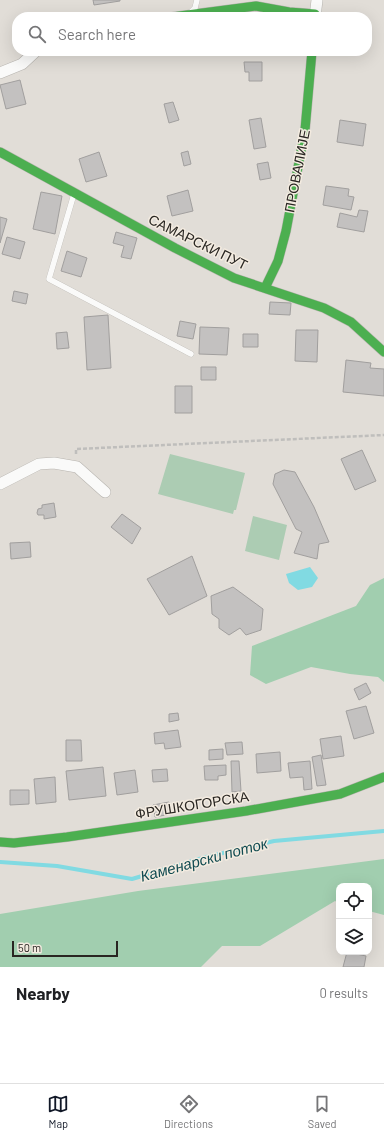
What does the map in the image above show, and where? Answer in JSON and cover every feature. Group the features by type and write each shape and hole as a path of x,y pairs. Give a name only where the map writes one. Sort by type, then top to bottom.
{"street":[{"path":"316,12 317,0"},
{"path":"210,12 256,6 288,9 300,12"},
{"path":"0,73 22,64 31,56"},
{"name":"ПРОВАЛИЈЕ","path":"265,288 278,261 306,130 312,56"},
{"name":"САМАРСКИ ПУТ","path":"0,152 74,194 234,278 294,296 324,308 351,322 384,352"},
{"path":"0,484 38,464 54,463 77,466 105,492"},
{"name":"ФРУШКОГОРСКА","path":"0,842 14,843 67,837 246,811 340,794 384,777"}],"lane":[{"path":"190,12 195,8 197,0"},
{"path":"74,194 49,279 191,354"}],"path":[{"path":"77,466 76,450 384,435"}],"green space":[{"path":"170,454 245,473 236,510 234,510 233,514 158,494"},
{"path":"253,516 287,525 279,560 245,551"},
{"path":"384,578 384,682 378,677 311,667 266,684 250,675 252,646 356,606 370,585"},
{"path":"384,859 384,915 372,912 372,883 336,883 336,902 260,946 222,946 201,967 0,967 0,914 138,891"}],"water":[{"path":"310,567 318,578 312,587 298,590 289,583 286,574"}],"building":[{"path":"93,0 120,0 120,1 94,5"},
{"path":"244,62 262,62 262,81 249,81 249,72 245,72"},
{"path":"20,80 26,104 6,109 0,85"},
{"path":"173,102 179,120 169,123 164,104"},
{"path":"261,118 266,147 254,149 249,120"},
{"path":"340,120 366,124 363,146 337,142"},
{"path":"188,151 191,164 184,166 181,153"},
{"path":"99,152 107,176 86,182 79,159"},
{"path":"268,162 271,178 260,180 257,164"},
{"path":"326,186 349,189 348,196 354,197 351,210 323,205"},
{"path":"188,190 193,211 172,216 167,196"},
{"path":"41,192 62,196 55,234 33,229"},
{"path":"359,210 368,211 364,232 337,227 340,213 357,217"},
{"path":"0,217 7,219 0,243"},
{"path":"116,232 137,238 131,259 121,257 124,246 113,243"},
{"path":"7,237 25,242 20,259 2,254"},
{"path":"67,251 87,258 81,277 61,271"},
{"path":"14,291 28,294 26,304 12,301"},
{"path":"270,302 291,303 290,315 269,314"},
{"path":"108,315 111,368 87,370 84,317"},
{"path":"180,321 196,324 193,339 177,336"},
{"path":"200,327 229,328 227,355 199,354"},
{"path":"296,330 318,330 317,362 295,361"},
{"path":"67,332 69,348 57,349 56,333"},
{"path":"243,334 258,334 258,347 243,347"},
{"path":"346,360 371,363 370,368 384,369 384,396 343,392"},
{"path":"201,367 216,367 216,380 201,380"},
{"path":"175,386 192,386 192,413 175,413"},
{"path":"362,450 376,481 355,490 341,459"},
{"path":"284,470 295,472 314,507 329,542 319,544 317,559 294,553 302,532 296,529 273,484 275,474"},
{"path":"54,503 56,517 44,519 44,515 38,515 38,509 42,508 42,505"},
{"path":"122,514 141,528 132,544 111,527"},
{"path":"30,542 31,557 11,559 10,543"},
{"path":"192,556 207,596 169,615 147,579"},
{"path":"233,587 263,609 261,630 246,635 240,628 229,635 219,628 219,619 212,614 211,596"},
{"path":"366,683 371,693 359,700 354,689"},
{"path":"366,706 374,733 354,739 346,711"},
{"path":"178,713 179,720 169,722 169,714"},
{"path":"178,730 181,747 165,749 164,743 155,744 154,733"},
{"path":"341,736 344,756 323,759 320,739"},
{"path":"66,740 81,740 82,761 66,761"},
{"path":"242,742 243,754 227,755 225,743"},
{"path":"223,749 223,759 209,760 209,750"},
{"path":"280,752 281,771 257,773 256,754"},
{"path":"321,755 326,785 317,786 312,757"},
{"path":"231,761 239,761 241,791 232,792"},
{"path":"310,761 312,789 304,790 303,777 290,778 288,763"},
{"path":"226,765 226,775 218,776 218,780 205,780 204,766"},
{"path":"103,767 106,796 69,800 66,771"},
{"path":"167,769 168,781 153,782 152,770"},
{"path":"135,770 138,792 117,795 114,773"},
{"path":"55,777 56,802 36,804 34,779"},
{"path":"10,790 29,790 29,804 10,805"},
{"path":"169,802 171,814 155,817 153,805"},
{"path":"346,955 366,956 364,967 343,967"}],"waterway":[{"name":"Каменарски поток","path":"0,862 57,866 132,879 206,857 274,841 384,831"}],"traffic: fast":[{"path":"210,12 256,6 289,12"},
{"path":"265,288 278,261 286,231 305,130 312,56"},
{"path":"0,152 175,248 234,278 324,308 351,322 384,352"},
{"path":"0,842 14,843 67,837 246,811 340,794 384,777"}]}
